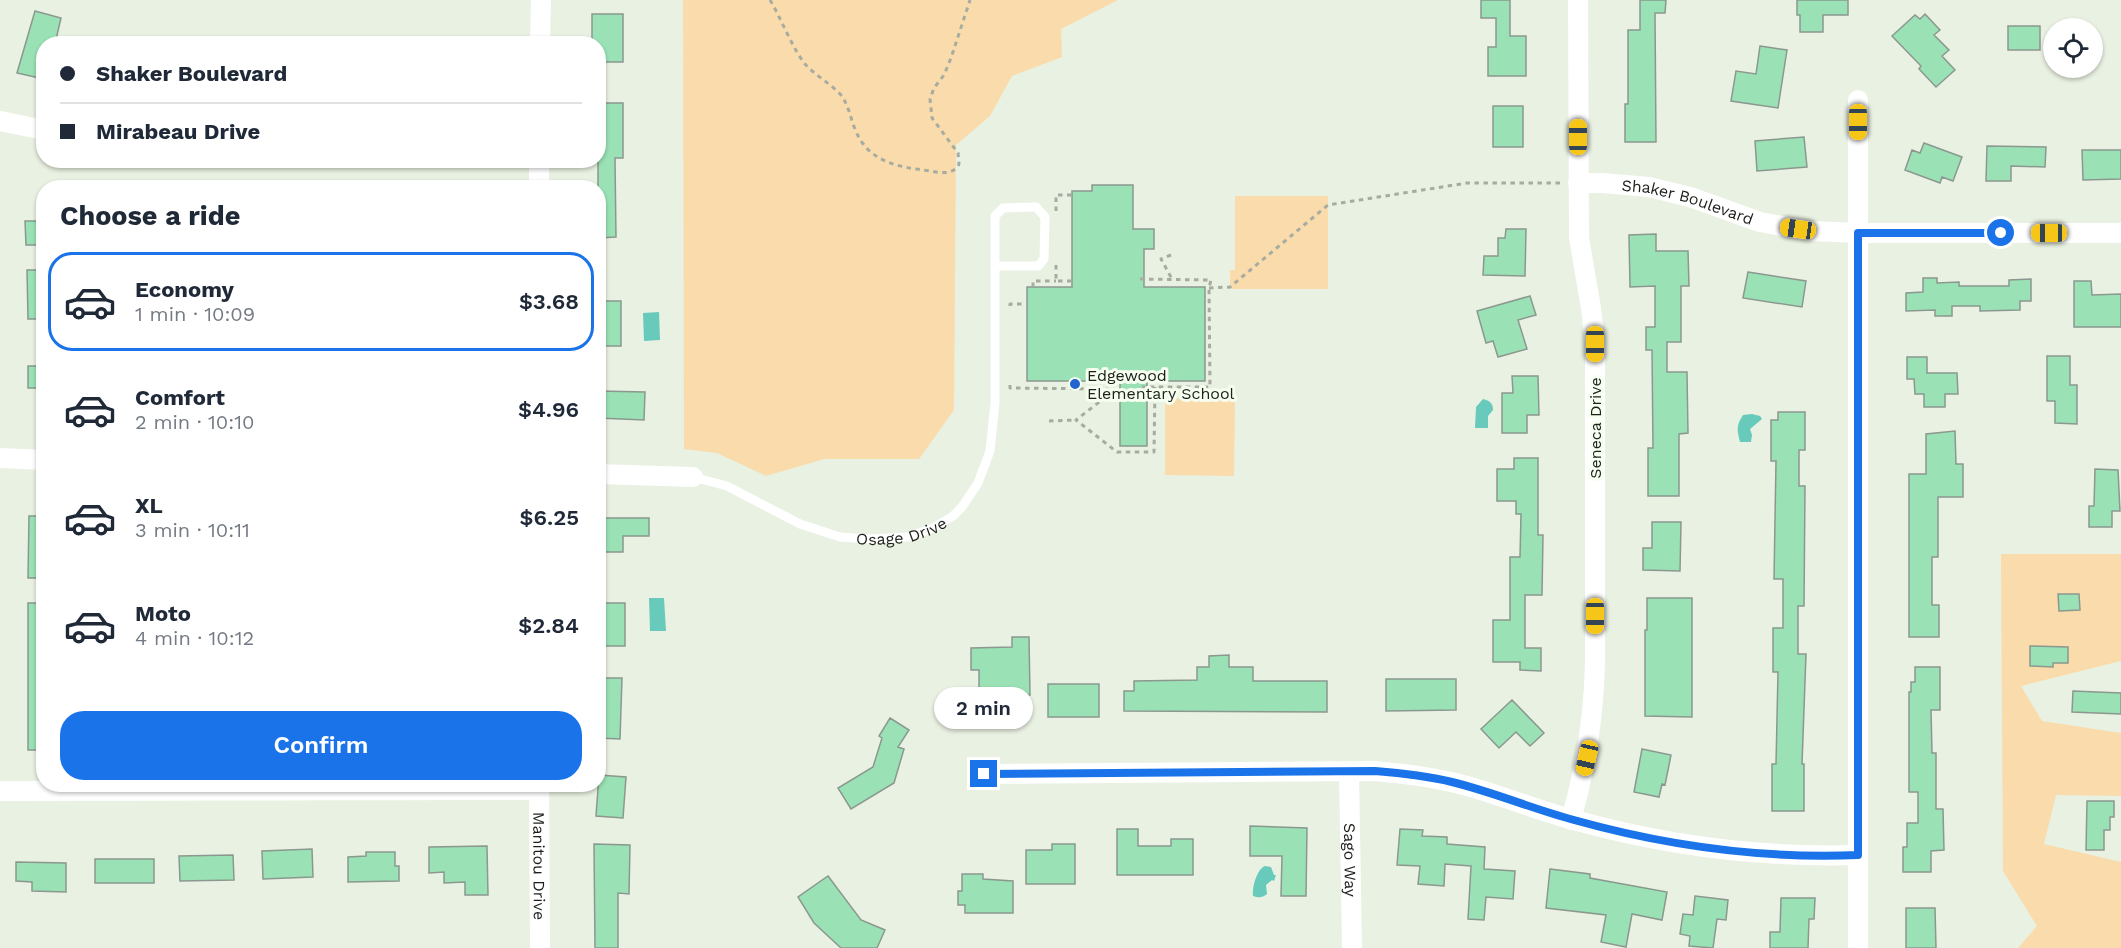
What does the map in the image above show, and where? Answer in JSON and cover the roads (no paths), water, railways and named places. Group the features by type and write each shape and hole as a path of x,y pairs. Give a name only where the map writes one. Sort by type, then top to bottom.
{"street":[{"path":"540,36 541,0"},
{"name":"Seneca Drive","path":"1571,820 1587,758 1595,662 1595,344 1579,238 1578,0"},
{"path":"1858,100 1858,948"},
{"path":"0,121 36,128"},
{"name":"Shaker Boulevard","path":"1578,183 1614,183 1649,187 1690,197 1734,214 1769,224 1810,231 2121,233"},
{"path":"0,458 36,460"},
{"name":"Osage Drive","path":"606,474 693,477"},
{"name":"Sago Way","path":"1349,772 1352,948"},
{"path":"984,774 1402,773 1452,782 1571,820 1642,837 1713,850 1785,856 1858,855"},
{"path":"0,791 36,791"},
{"name":"Manitou Drive","path":"539,792 540,948"}],"lane":[{"name":"Osage Drive","path":"693,477 727,486 800,524 840,537 871,539 908,537 933,528 952,516 962,507 978,483 990,451 995,403 995,266 995,216 1003,208 1036,207 1045,217 1044,259 1038,266 995,266"}],"water":[{"path":"659,312 660,340 644,341 643,313"},
{"path":"1483,399 1491,403 1493,410 1488,416 1488,428 1475,428 1476,407"},
{"path":"1752,414 1762,419 1750,429 1751,442 1740,442 1739,422 1743,415"},
{"path":"649,598 664,598 666,631 650,631"},
{"path":"1265,866 1271,867 1276,875 1274,881 1266,885 1267,894 1260,897 1253,896 1256,879"}],"place":[{"name":"Edgewood Elementary School","path":"1075,384"}]}
